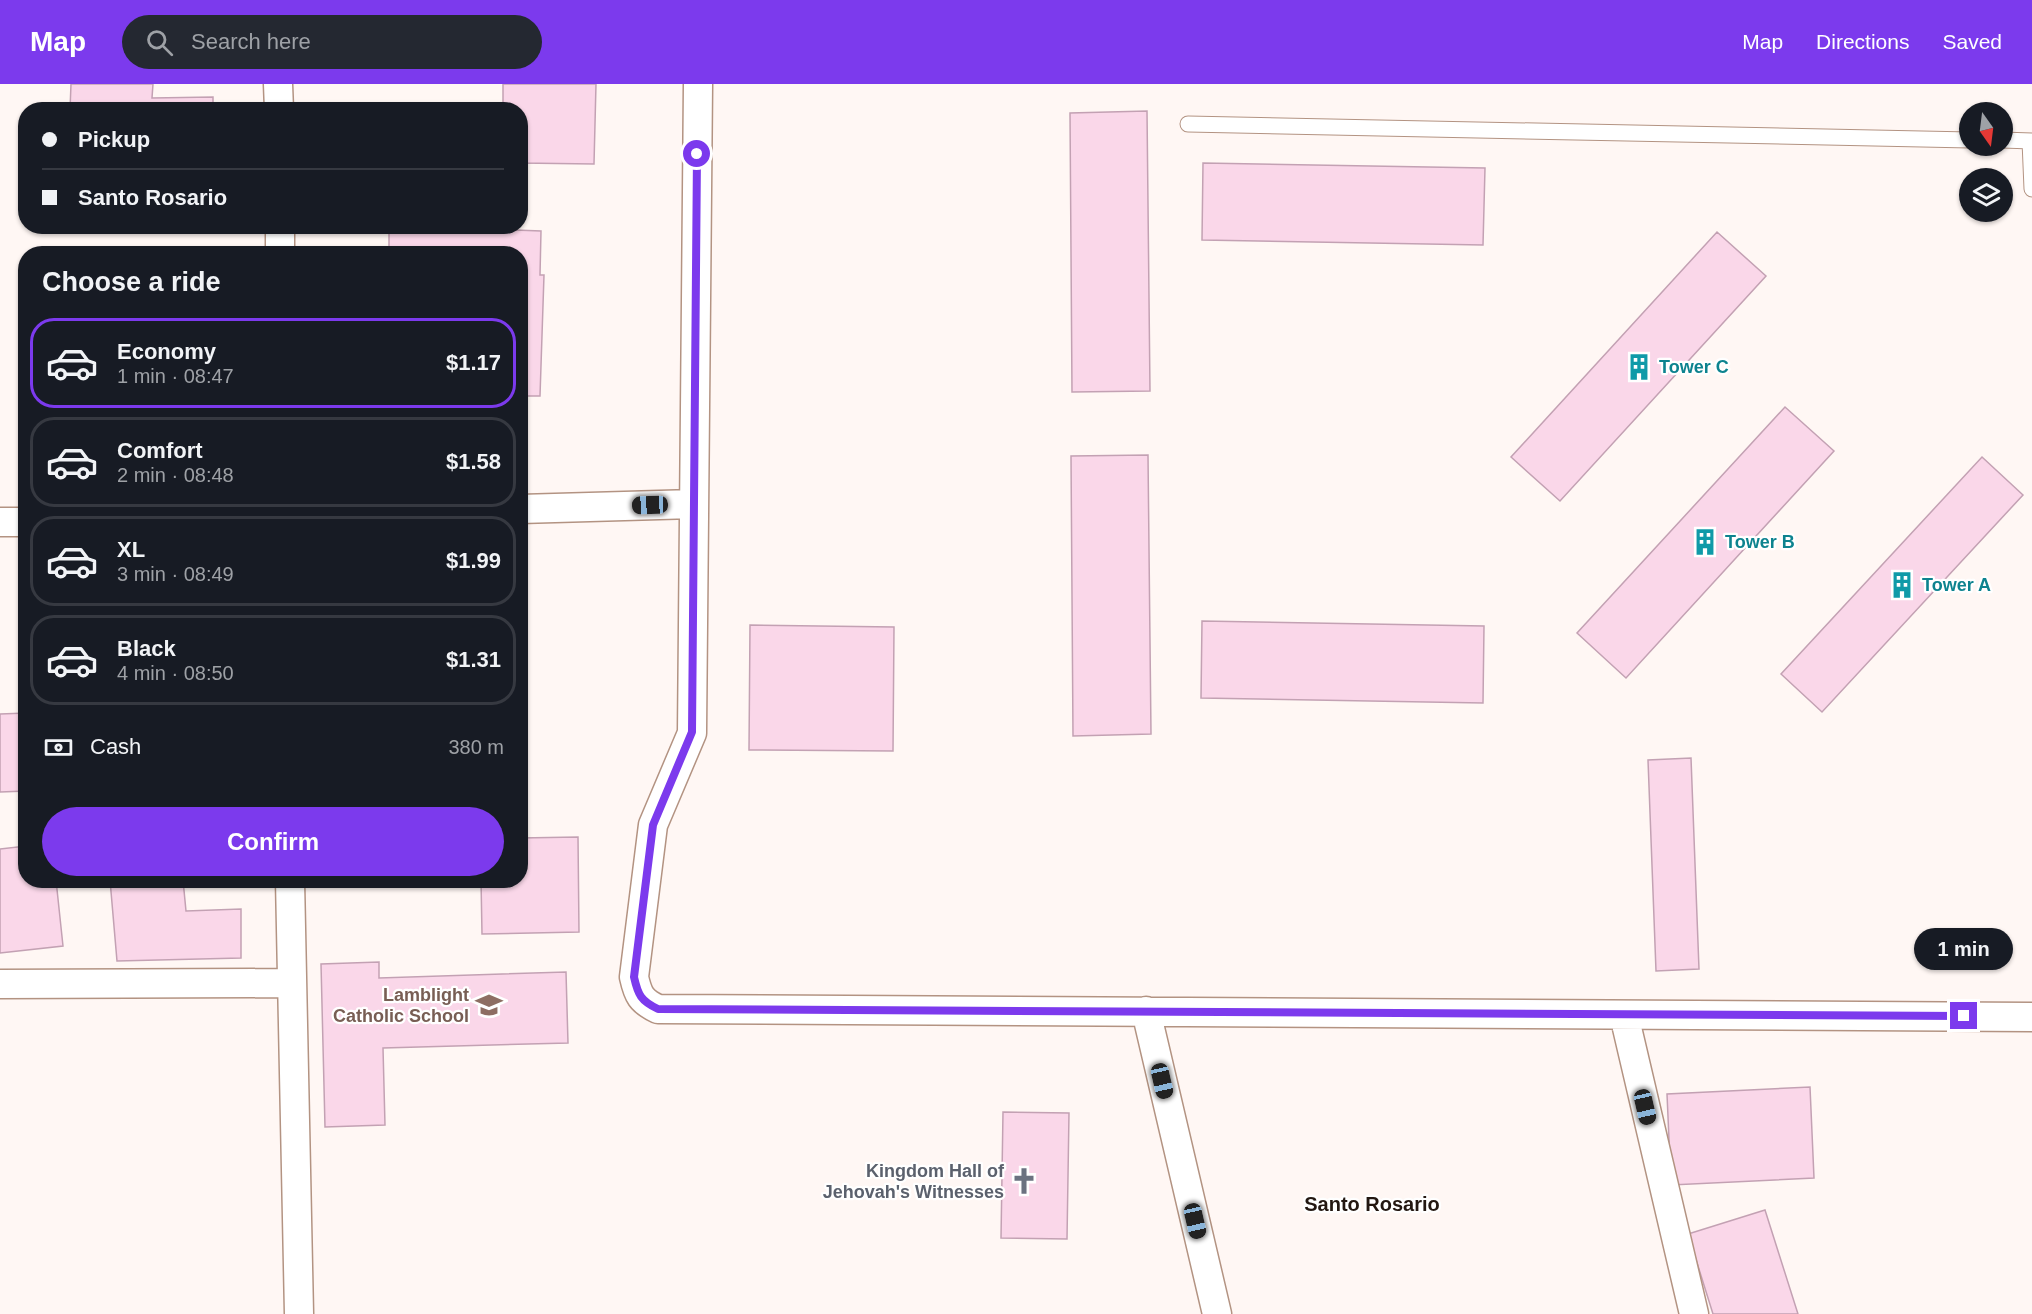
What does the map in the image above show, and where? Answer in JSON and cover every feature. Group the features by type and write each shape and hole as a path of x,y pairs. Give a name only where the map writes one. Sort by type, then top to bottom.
{"street":[{"path":"278,84 279,102"},
{"path":"698,84 692,732 653,825 634,977 638,995 646,1004 658,1009 2032,1017"},
{"path":"528,508 694,504"},
{"path":"0,522 18,522"},
{"path":"290,888 299,1314"},
{"path":"0,984 292,983"},
{"path":"1146,1011 1217,1314"},
{"path":"1624,1015 1694,1314"}],"lane":[{"path":"1188,124 1959,140"},
{"path":"2013,140 2031,141 2032,189"}],"building":[{"path":"71,84 153,84 152,98 213,97 213,102 70,102"},
{"path":"503,84 596,84 594,164 528,163 528,102 503,102"},
{"path":"1147,111 1150,391 1072,392 1070,113"},
{"path":"1203,163 1485,168 1483,245 1202,240"},
{"path":"528,231 541,231 540,275 544,275 540,396 528,396 528,246 389,246 389,234 528,234"},
{"name":"Tower C","path":"1717,232 1766,276 1560,501 1511,457"},
{"name":"Tower B","path":"1785,407 1834,451 1626,678 1577,633"},
{"path":"1148,455 1151,734 1073,736 1071,456"},
{"name":"Tower A","path":"1982,457 2023,495 1822,712 1781,674"},
{"path":"1202,621 1484,626 1483,703 1201,698"},
{"path":"750,625 894,627 893,751 749,750"},
{"path":"18,713 18,791 0,792 0,714"},
{"path":"1691,758 1699,969 1656,971 1648,760"},
{"path":"578,837 579,932 482,934 481,888 528,888 528,838"},
{"path":"18,847 18,888 57,888 63,946 0,953 0,849"},
{"path":"111,888 184,888 186,911 241,909 241,958 117,961"},
{"path":"379,962 379,978 566,972 568,1043 383,1048 385,1125 325,1127 321,964"},
{"path":"1810,1087 1814,1178 1671,1185 1667,1094"},
{"path":"1003,1112 1069,1113 1067,1239 1001,1238"},
{"path":"1765,1210 1798,1314 1713,1314 1688,1234"}],"place":[{"name":"Tower C","path":"1639,367"},
{"name":"Tower B","path":"1705,542"},
{"name":"Tower A","path":"1902,585"},
{"name":"Lamblight Catholic School","path":"489,1005"},
{"name":"Kingdom Hall of Jehovah's Witnesses","path":"1024,1181"}],"district":[{"name":"Santo Rosario","path":"1372,1204"}],"route":[{"path":"697,154 692,732 653,825 634,977 638,995 646,1004 658,1009 1964,1016"}]}
